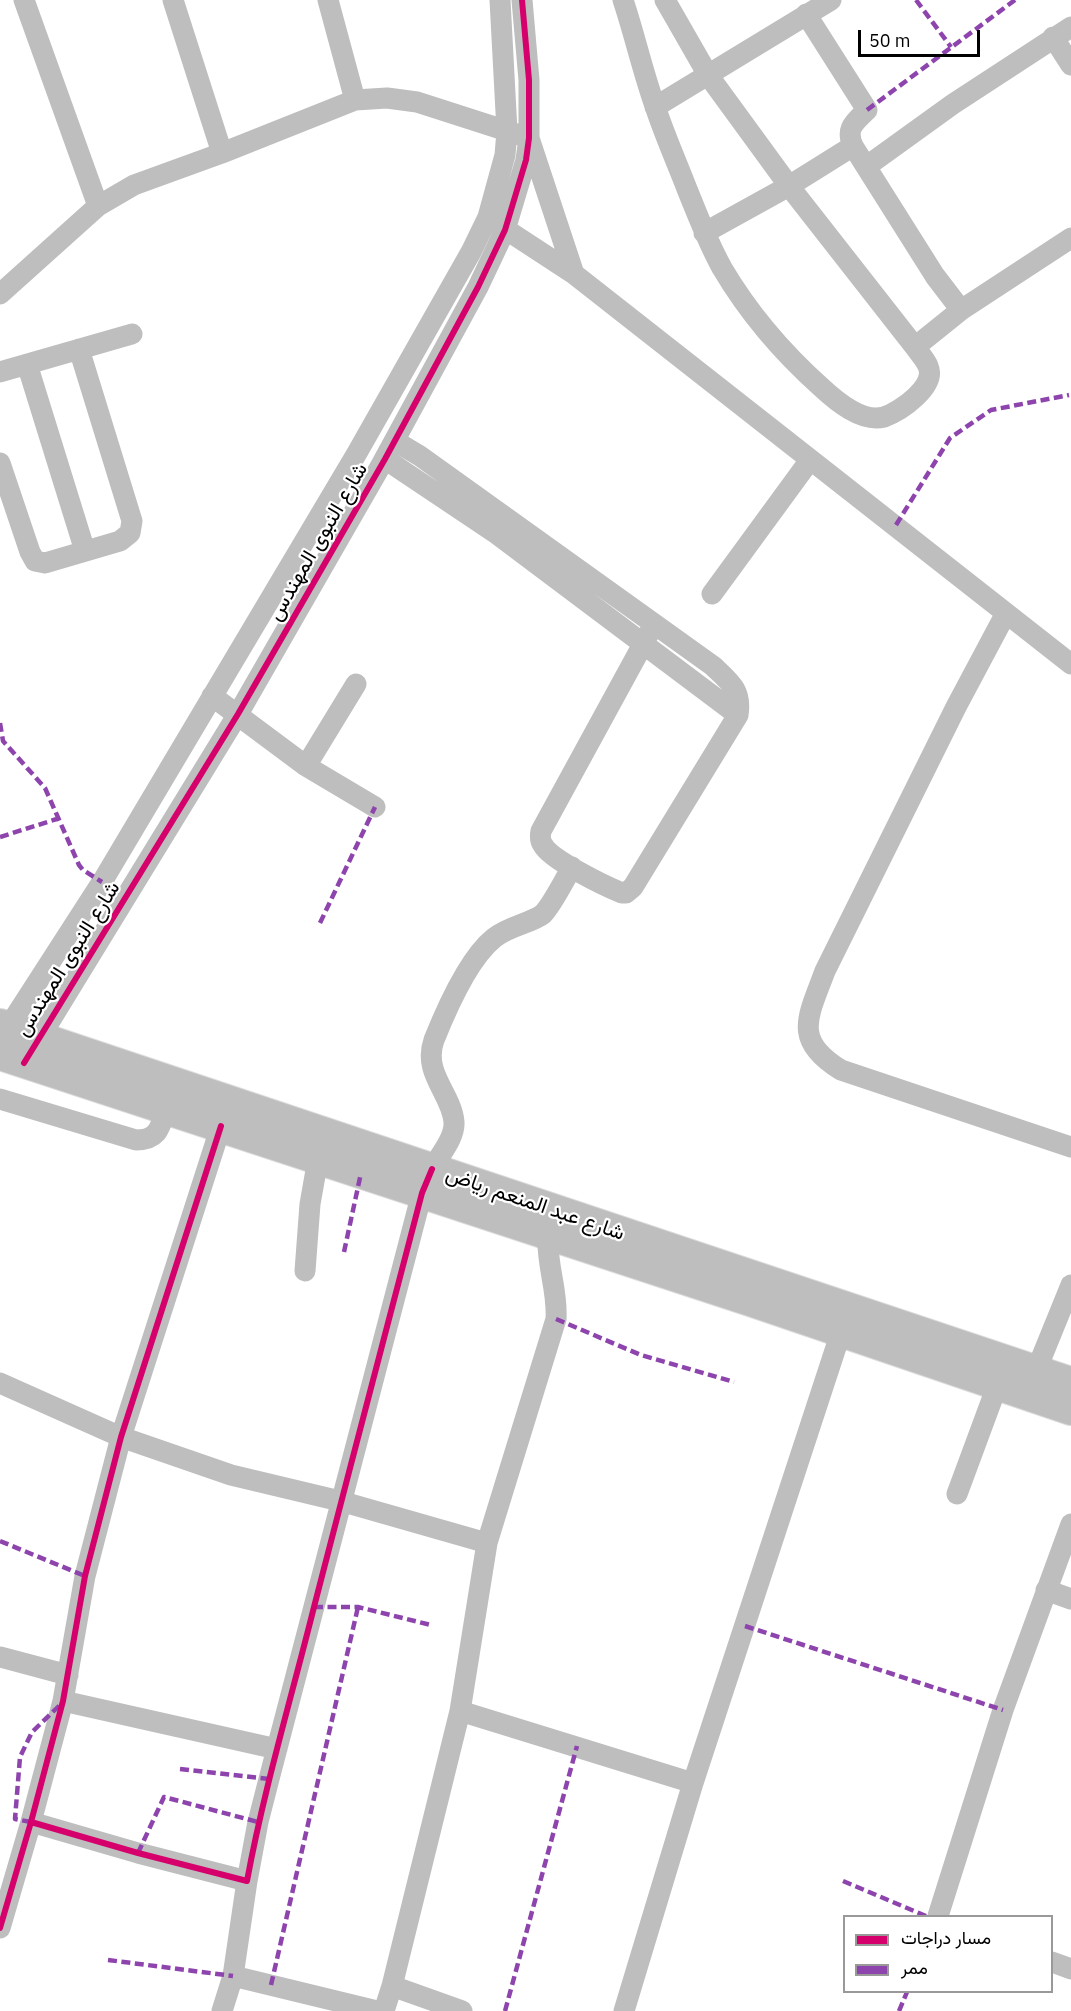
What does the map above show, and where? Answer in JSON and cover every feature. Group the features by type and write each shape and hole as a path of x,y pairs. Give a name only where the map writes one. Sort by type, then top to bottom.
{"highway":[{"name":"شارع عبد المنعم رياض","path":"6,1042 40,1037 322,1146 1031,1383 1071,1410"},
{"name":"شارع عبد المنعم رياض","path":"6,1042 166,1109 221,1126 322,1146"},
{"name":"شارع عبد المنعم رياض","path":"427,1181 548,1235 841,1332 926,1348 997,1386 1071,1382"}],"street":[{"path":"24,0 98,206"},
{"path":"173,0 222,153"},
{"path":"328,0 356,100"},
{"name":"شارع النبوى المهندس","path":"6,1042 357,453 471,252 488,217 505,154 507,131 500,0"},
{"name":"شارع النبوى المهندس","path":"40,1037 238,714 387,456 506,230 526,160 529,138 529,80 522,0"},
{"path":"622,0 655,107 705,233 722,268 743,300 803,371 837,401 861,415 874,418 884,417 909,403 928,381 928,366 789,186 708,75 665,0"},
{"path":"655,107 831,0"},
{"path":"806,14 867,110 853,125 850,132 849,138 852,146 867,166 935,276 961,310"},
{"path":"867,166 953,104 1071,27"},
{"path":"1053,38 1071,65"},
{"path":"0,294 98,206 134,184 222,153 356,100 387,98 417,102 529,138 574,273"},
{"path":"705,233 789,186 852,146"},
{"path":"488,217 574,273 1071,664"},
{"path":"915,347 961,310 1071,238"},
{"path":"0,372 132,333"},
{"path":"0,463 31,557 40,563 126,538 130,533 132,521 79,349"},
{"path":"408,363 430,376"},
{"path":"27,364 85,551"},
{"path":"357,453 387,456 497,534 539,553 654,624 713,666 736,690 739,698 738,715 630,891 621,893 549,853 540,838 541,831 654,624"},
{"path":"712,594 810,460"},
{"path":"539,553 642,644 738,715"},
{"path":"1006,613 956,707 825,971 809,1016 810,1037 812,1046 820,1056 841,1070 1071,1147"},
{"path":"306,766 356,684"},
{"path":"212,696 306,766 375,807"},
{"path":"222,2011 232,1976 258,1822 340,1501 427,1181 451,1137 454,1123 432,1064 433,1043 457,992 480,953 493,938 544,913 572,867"},
{"path":"0,1099 136,1140 154,1136 161,1126 166,1109"},
{"path":"0,1928 63,1701 85,1576 121,1437 221,1126"},
{"path":"305,1271 310,1204 322,1146"},
{"path":"384,2011 460,1711 488,1543 556,1320 556,1296 547,1251 548,1235"},
{"path":"1031,1383 1071,1285"},
{"path":"624,2011 693,1783 841,1332"},
{"path":"0,1383 121,1437 231,1474 340,1501 488,1543"},
{"path":"957,1494 997,1386"},
{"path":"939,1915 1003,1710 1071,1524"},
{"path":"1046,1590 1071,1599"},
{"path":"0,1657 68,1675"},
{"path":"63,1701 277,1749"},
{"path":"460,1711 693,1783"},
{"path":"31,1822 247,1881"},
{"path":"1053,1962 1071,1969"},
{"path":"232,1976 377,2011"},
{"path":"392,1986 462,2011"}],"marked path":[{"path":"916,0 951,47"},
{"path":"867,110 1015,0"},
{"path":"896,525 950,438 991,410 1069,395"},
{"path":"0,723 3,741 45,788 79,865 102,882"},
{"path":"320,923 375,807"},
{"path":"0,837 60,818"},
{"path":"344,1252 361,1173"},
{"path":"556,1319 641,1355 734,1382"},
{"path":"0,1541 85,1576"},
{"path":"314,1607 358,1607 431,1625"},
{"path":"271,1985 358,1607"},
{"path":"745,1626 1003,1710"},
{"path":"31,1822 15,1819 20,1757 32,1732 61,1704"},
{"path":"505,2011 577,1746"},
{"path":"180,1769 269,1779"},
{"path":"138,1853 164,1797 258,1822"},
{"path":"843,1881 924,1915"},
{"path":"108,1960 233,1976"},
{"path":"899,2011 907,1993"}],"cycle path":[{"path":"24,1063 238,714 385,459 478,287 505,230 526,160 529,138 529,80 522,0"},
{"path":"0,1928 63,1701 85,1576 121,1437 221,1126"},
{"path":"31,1822 247,1881 270,1778 381,1348 422,1193 432,1169"}]}
